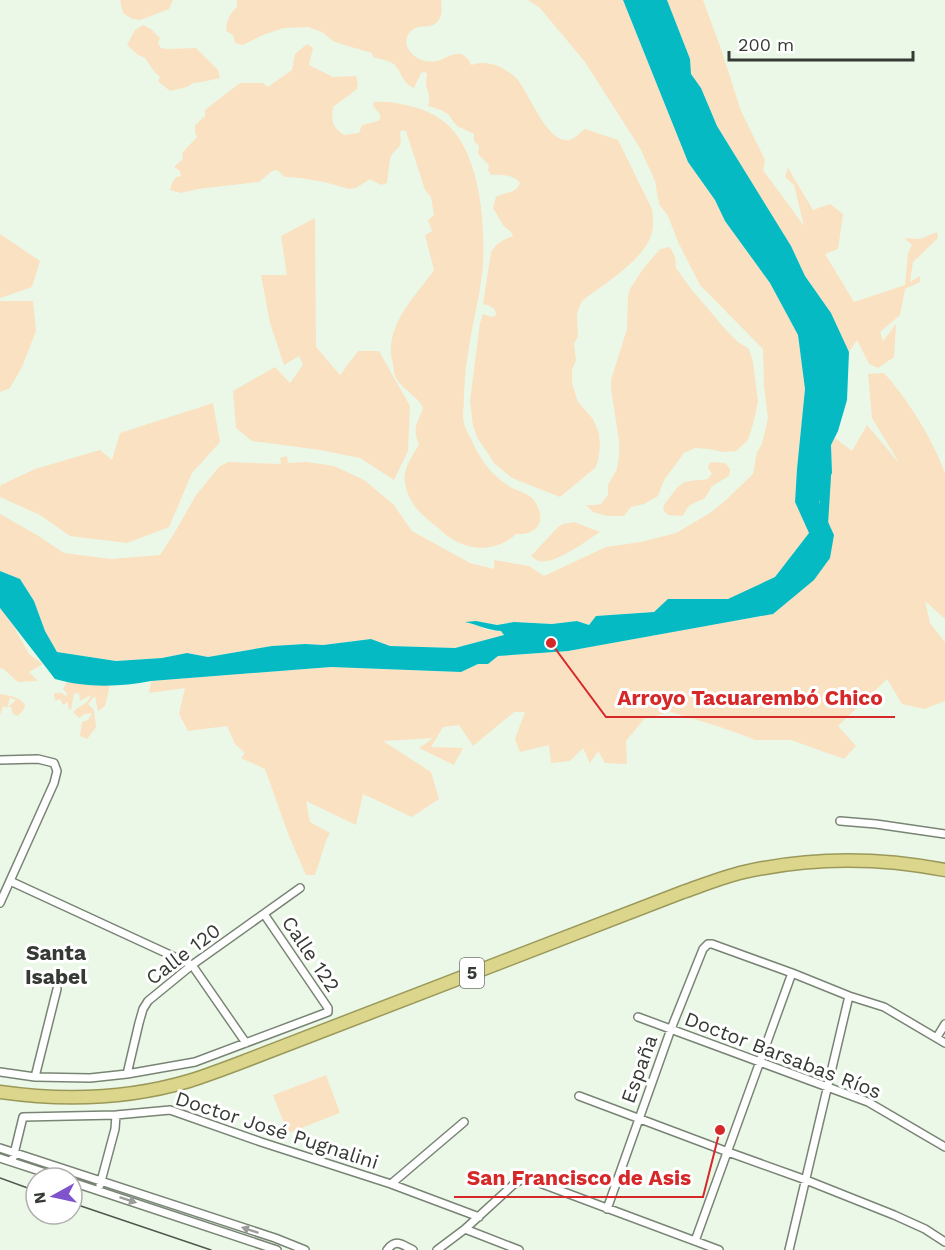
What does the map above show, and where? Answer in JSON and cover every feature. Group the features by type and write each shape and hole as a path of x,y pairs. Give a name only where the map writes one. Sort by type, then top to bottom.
{"highway":[{"name":"5","path":"0,1092 58,1098 114,1095 188,1081 683,892 742,873 785,865 829,861 873,861 945,870"},
{"path":"0,1088 15,1094"}],"street":[{"path":"0,760 38,759 54,763 57,771 54,783 0,903"},
{"path":"840,821 945,834"},
{"path":"0,1072 35,1077 90,1078 127,1074 195,1062 246,1043 192,965 10,881"},
{"name":"Calle 120","path":"127,1074 143,1009 148,1001 192,965 300,888"},
{"name":"Calle 122","path":"246,1043 328,1012 328,1008 264,914"},
{"name":"España","path":"608,1209 671,1029 703,949 708,944 712,944 792,973"},
{"path":"695,1241 792,973 849,996 884,1007 945,1042"},
{"path":"35,1077 57,989"},
{"path":"789,1250 849,996"},
{"name":"Doctor Barsabas Ríos","path":"638,1017 868,1102 945,1148"},
{"path":"937,1037 945,1024"},
{"path":"579,1096 806,1180 911,1222 945,1242"},
{"name":"Doctor José Pugnalini","path":"14,1153 23,1117 116,1115 170,1110 391,1184 479,1217"},
{"path":"99,1190 115,1129 116,1115"},
{"path":"391,1184 464,1122"},
{"path":"0,1148 275,1238 305,1250"},
{"path":"12,1162 14,1153"},
{"path":"0,1158 24,1166"},
{"path":"437,1250 479,1217 514,1184 529,1179 719,1250"},
{"path":"84,1186 274,1249 275,1238"},
{"path":"178,1216 181,1207"},
{"path":"465,1229 519,1250"},
{"path":"387,1250 396,1243 413,1250"}],"shaded area":[{"path":"120,0 173,0 169,9 140,20 132,19 123,13"},
{"path":"237,0 441,0 439,20 431,26 415,28 408,35 407,45 414,56 431,62 461,54 468,59 471,65 484,63 496,65 517,79 546,126 562,139 570,140 585,129 618,140 652,209 653,229 642,252 612,279 583,300 580,305 577,314 578,336 574,344 576,360 572,370 572,383 578,402 593,419 599,433 600,447 595,468 560,497 512,478 495,464 478,439 473,426 470,401 480,323 483,314 492,317 496,315 494,309 483,304 491,252 500,242 513,236 493,208 496,197 513,191 520,183 507,176 491,175 488,170 489,165 478,154 479,146 474,141 474,134 457,126 448,114 428,106 427,73 421,73 414,88 406,82 392,63 373,57 372,53 333,41 322,32 308,27 284,28 243,45 235,43 233,35 226,31 229,18 237,7"},
{"path":"528,0 623,0 688,162 715,200 725,221 770,283 798,335 805,389 795,502 809,533 775,577 728,600 669,599 654,612 596,616 589,625 577,621 552,624 514,622 497,625 476,621 467,623 487,630 501,631 504,635 455,648 390,646 371,639 323,645 272,646 208,657 187,653 162,658 116,661 57,652 45,631 34,601 20,579 0,571 0,514 64,553 111,559 160,555 196,495 219,467 228,462 281,464 280,458 287,456 288,463 307,462 334,466 364,480 393,504 412,531 470,563 494,569 494,560 529,566 544,576 606,547 641,542 676,533 710,513 753,474 757,452 762,444 768,418 763,349 700,285 678,242 668,216 659,204 655,181 640,148 585,62 540,8"},
{"path":"667,0 703,0 741,111 765,160 763,170 804,226 794,185 785,177 788,168 813,210 830,204 843,214 838,249 825,254 854,302 905,285 908,253 912,245 904,238 920,239 937,232 938,238 913,262 910,282 920,276 920,282 905,289 900,315 880,332 883,341 896,324 894,357 878,368 869,364 857,340 849,352 831,313 805,276 791,246 717,126 701,88 691,74 690,59"},
{"path":"143,25 160,38 158,43 161,48 196,48 218,70 220,78 193,83 187,87 170,91 158,81 160,77 145,58 127,45 135,30"},
{"path":"307,44 313,48 309,65 333,77 356,76 357,89 333,107 333,123 344,135 359,133 362,125 380,120 380,114 373,106 374,102 393,102 424,110 440,119 450,127 469,156 475,174 482,213 483,267 466,367 463,421 487,467 498,478 528,495 535,502 539,509 540,521 538,526 530,532 516,534 504,543 490,547 467,546 451,538 426,518 416,508 407,491 404,478 419,444 416,430 423,408 404,388 394,373 392,338 402,314 434,270 425,235 432,231 428,220 434,215 431,197 425,190 406,131 400,132 401,142 390,159 387,183 381,185 370,179 356,188 349,189 324,182 285,177 277,170 272,171 259,182 181,193 170,190 176,177 181,176 180,171 174,167 183,159 182,153 197,137 195,125 205,116 205,110 240,83 263,83 268,87 292,70 295,54"},
{"path":"315,218 316,347 340,375 358,351 379,351 410,406 408,451 394,480 360,458 252,441 236,428 233,391 275,367 290,383 303,365 299,356 284,365 270,323 261,275 287,275 281,236"},
{"path":"0,234 40,261 32,287 0,298"},
{"path":"670,247 675,257 676,268 688,285 725,329 749,349 758,402 753,424 748,440 736,451 723,452 695,448 684,453 664,480 658,496 644,504 631,507 624,516 607,516 593,512 586,505 601,504 608,495 608,485 617,469 619,441 611,380 627,329 628,296 643,269 660,249"},
{"path":"0,301 33,301 36,331 22,367 10,388 0,392"},
{"path":"884,373 919,420 945,473 945,619 925,601 930,623 945,642 945,701 924,709 902,704 887,679 838,726 856,746 844,759 791,740 756,740 671,712 645,718 626,741 627,764 605,763 598,751 590,763 583,748 570,761 551,763 549,745 520,752 515,739 525,712 514,712 473,746 459,725 443,727 431,747 463,748 454,765 419,748 433,738 383,741 431,772 439,799 412,817 363,794 356,825 306,801 310,822 330,833 315,875 306,875 265,769 241,758 245,753 235,744 227,726 188,731 179,714 185,688 149,693 151,681 331,667 461,672 478,664 488,664 498,656 568,651 773,614 834,535 819,502 832,473 831,445 835,438 852,451 867,425 900,464 872,418 868,374"},
{"path":"213,403 220,442 192,473 169,527 127,543 70,536 40,515 0,497 1,485 35,469 100,450 112,460 120,433"},
{"path":"711,462 725,463 730,469 729,476 712,486 705,498 687,508 683,516 668,515 663,506 675,490 685,482 708,479 712,473 708,466"},
{"path":"574,522 600,532 553,559 539,561 531,556 558,527"},
{"path":"0,608 29,654 43,664 29,672 38,681 18,682 2,668 0,669"},
{"path":"67,682 110,685 105,706 98,711 95,696 88,704 94,710 96,727 87,739 80,736 82,722 88,720 92,713 79,718 73,712 91,695 80,701 79,693 74,694 71,710 68,708 68,702 63,705 60,699 55,701 54,693 62,693 67,697 63,689"},
{"path":"0,694 23,702 24,709 18,716 13,714 11,707 8,707 16,700 10,698 7,708 3,706 0,715"},
{"path":"326,1075 340,1113 288,1133 273,1095"}],"water":[{"path":"623,0 667,0 690,59 691,74 701,88 717,126 791,246 805,276 831,313 849,352 847,400 838,431 831,445 832,473 819,502 834,535 830,558 814,580 773,614 568,651 498,656 488,664 478,664 461,672 331,667 103,686 55,679 0,608 0,571 20,579 34,601 45,631 57,652 116,661 162,658 187,653 208,657 272,646 323,645 371,639 390,646 455,648 504,635 501,631 465,622 476,621 497,625 514,622 552,624 577,621 589,625 596,616 654,612 668,599 728,599 775,577 809,533 795,502 805,389 798,335 770,283 725,221 715,200 688,162"}],"waterway":[{"path":"823,524 826,477"}],"railway":[{"path":"0,1178 24,1187"},
{"path":"84,1207 211,1250"}],"place":[{"name":"Arroyo Tacuarembó Chico","path":"551,643"},
{"name":"San Francisco de Asis","path":"720,1130"}],"district":[{"name":"Santa Isabel","path":"56,965"}]}
